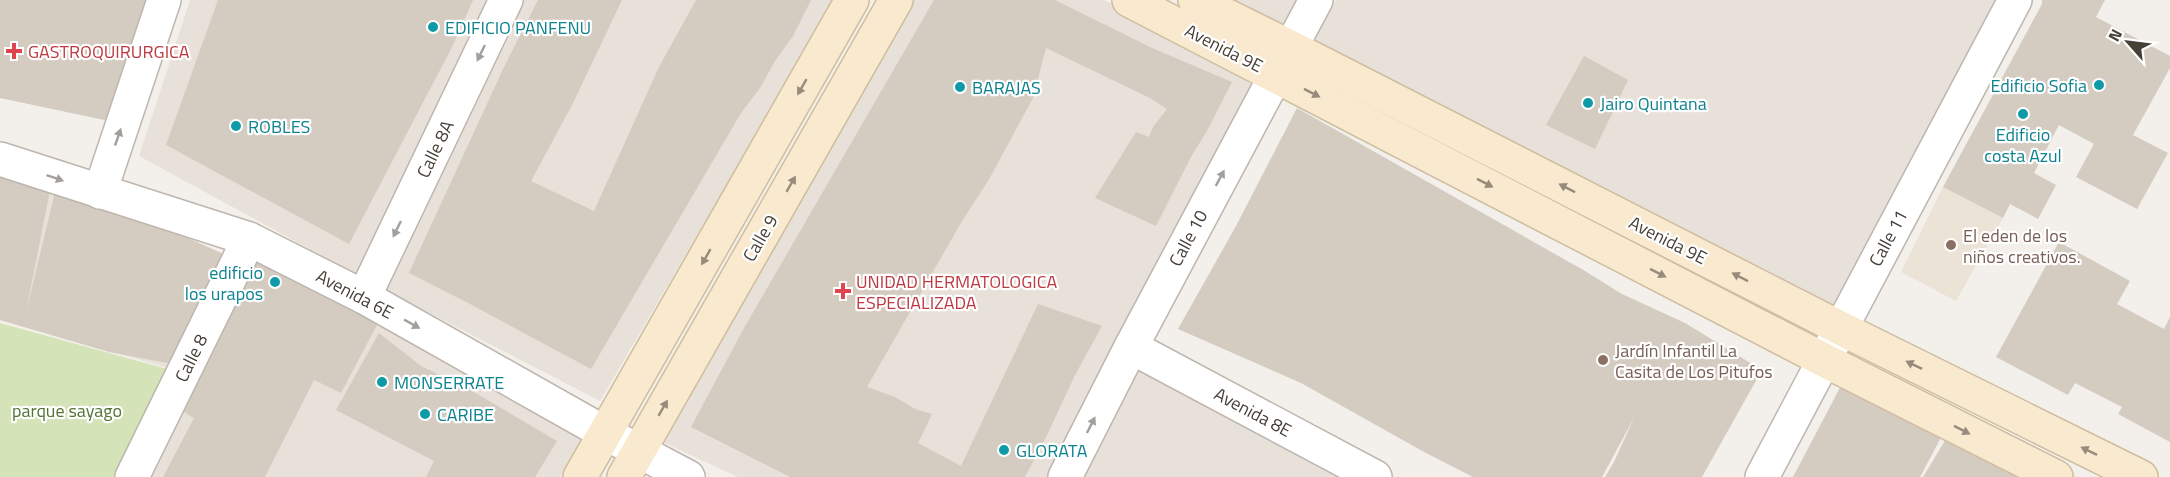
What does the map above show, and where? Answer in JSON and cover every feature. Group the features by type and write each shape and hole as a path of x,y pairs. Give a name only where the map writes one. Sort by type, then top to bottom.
{"street":[{"path":"100,192 164,0"},
{"name":"Calle 8A","path":"364,297 506,0"},
{"path":"580,477 852,0"},
{"name":"Calle 9","path":"631,464 896,0"},
{"name":"Avenida 9E","path":"1129,0 1283,60 1840,328 2141,477"},
{"name":"Avenida 9E","path":"1195,0 1283,60 1824,360 2056,477"},
{"name":"Calle 10","path":"1065,477 1131,347 1316,0"},
{"name":"Calle 11","path":"1762,477 2015,0"},
{"path":"818,60 851,78"},
{"name":"Avenida 6E","path":"0,159 249,239 364,297 605,433 631,464 688,477"},
{"name":"Calle 8","path":"132,477 249,239"},
{"name":"Avenida 8E","path":"1131,347 1375,477"}],"shaded area":[{"path":"190,0 491,0 359,276 139,156"},
{"path":"516,0 835,0 600,401 377,286"},
{"path":"908,0 1104,0 1261,74 1049,477 738,477 656,439"},
{"path":"1211,0 1306,0 1285,38"},
{"path":"1336,0 2005,0 1833,318 1310,47"},
{"path":"0,141 63,160 104,200 232,258 250,244 586,431 560,477 141,477 193,375 0,320"},
{"name":"El eden de los niños creativos.","path":"1943,187 2003,218 1956,301 1901,272"},
{"path":"1143,363 1370,477 1081,477"}],"green space":[{"name":"parque sayago","path":"0,323 178,372 126,477 0,477"}],"building":[{"path":"0,0 149,0 109,121 0,98"},
{"path":"218,0 473,0 452,47 349,244 166,145"},
{"path":"538,0 622,0 572,105 531,181 594,211 659,67 696,0 811,0 793,36 741,113 591,369 409,273 504,67"},
{"path":"934,0 1055,0 1152,48 1232,82 1156,226 1095,198 1136,132 1149,137 1153,127 1167,109 1150,98 1046,48 1033,98 988,181 962,221 867,387 895,397 915,409 932,414 918,443 961,466 1038,304 1102,326 1025,477 790,477 691,427 744,328"},
{"path":"2042,0 2105,0 2096,17 2170,56 2170,68 2133,135 2168,153 2137,209 2076,177 2094,144 2059,125 2034,173 2056,185 2038,219 2010,204 2003,218 1943,187 2042,4"},
{"name":"Jairo Quintana","path":"1584,56 1628,80 1595,149 1546,125"},
{"path":"1297,108 1622,294 1685,323 1762,370 1702,477 1605,477 1634,418 1602,477 1473,477 1301,383 1178,329 1236,226"},
{"path":"0,163 52,180 26,312 57,184 166,228 232,258 178,365 109,352 0,320"},
{"path":"2059,242 2130,281 2117,304 2164,329 2170,317 2170,442 2118,414 2122,407 2075,383 2068,395 1996,357"},
{"path":"250,244 379,321 341,393 314,380 265,477 163,477 194,418 176,407"},
{"path":"379,333 421,366 467,388 557,441 535,477 426,477 434,461 336,410"},
{"path":"1844,380 1944,432 1920,477 1793,477"},
{"path":"1952,429 2043,477 1923,477"}],"place":[{"name":"EDIFICIO PANFENU","path":"433,27"},
{"name":"GASTROQUIRURGICA","path":"14,51"},
{"name":"Edificio Sofia","path":"2099,85"},
{"name":"BARAJAS","path":"960,87"},
{"name":"Jairo Quintana","path":"1588,103"},
{"name":"Edificio costa Azul","path":"2023,114"},
{"name":"ROBLES","path":"236,126"},
{"name":"El eden de los niños creativos.","path":"1951,245"},
{"name":"edificio los urapos","path":"275,282"},
{"name":"UNIDAD HERMATOLOGICA ESPECIALIZADA","path":"843,291"},
{"name":"Jardín Infantil La Casita de Los Pitufos","path":"1603,360"},
{"name":"MONSERRATE","path":"382,382"},
{"name":"CARIBE","path":"425,414"},
{"name":"GLORATA","path":"1004,450"}]}
